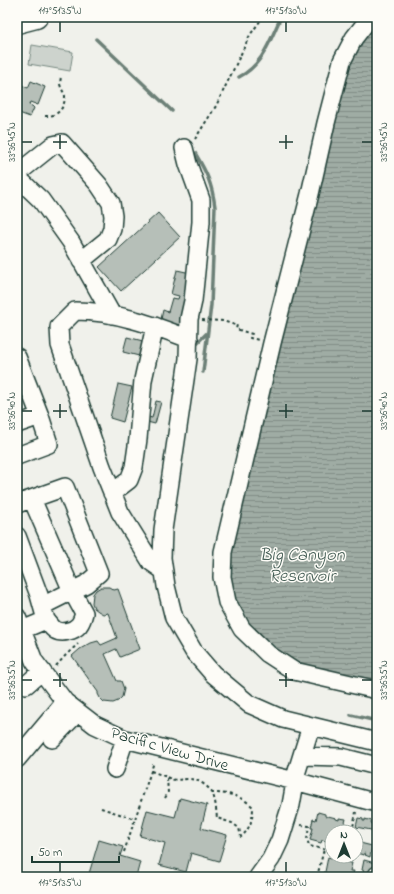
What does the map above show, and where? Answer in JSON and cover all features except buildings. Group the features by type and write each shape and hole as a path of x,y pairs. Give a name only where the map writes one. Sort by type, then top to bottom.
{"main road":[{"path":"17,22 36,17"}],"street":[{"path":"373,17 368,20 354,38 342,61 272,343 223,552 222,577 227,602 242,629 268,654 294,671 377,690"},
{"path":"81,261 108,239 112,229 113,216 111,203 99,185 62,143 53,145 18,173 19,179 41,200 71,242 81,261 112,315"},
{"path":"185,151 199,194 202,211 193,300 189,319 188,359 163,530 162,558 166,586 174,618 194,652 213,674 249,704 283,719 377,742"},
{"path":"164,571 151,562 120,512 60,345 59,327 76,311 92,311 139,320 189,339"},
{"path":"112,493 129,480 134,467 143,380 155,326"},
{"path":"17,357 40,416 49,444 17,456"},
{"path":"17,424 40,416"},
{"path":"17,536 44,613 54,629 60,632 78,627 82,621 84,613 79,588 24,502 65,487 99,573 79,588 44,613 20,624"},
{"name":"Pacific View Drive","path":"20,624 34,661 48,670 71,707 95,725 125,739 377,803"},
{"path":"26,685 48,670"},
{"path":"52,739 71,707"},
{"path":"17,759 71,707"},
{"path":"258,877 280,840 291,805 295,781 311,726"},
{"path":"115,769 125,739"},
{"path":"302,756 341,757 377,766"}],"path":[{"path":"185,151 216,106 250,35 263,17"},
{"path":"46,116 57,114 63,104 65,95 60,84 61,75"},
{"path":"204,320 237,325 236,329 252,334 250,338 252,338"},
{"path":"48,670 79,642"},
{"path":"124,852 154,762"},
{"path":"151,771 172,780 182,781 189,778 201,783 212,793 218,818 232,823 239,828 241,837 245,834 253,819 253,807 245,799 226,793 212,793"},
{"path":"165,798 168,793 167,778"},
{"path":"101,808 135,819"},
{"path":"354,824 356,811"},
{"path":"301,825 309,826 307,838 309,846 324,849 317,877"}],"shaded area":[{"path":"32,45 73,52 70,71 29,64"}],"water":[{"name":"Big Canyon Reservoir","path":"377,20 377,684 308,667 283,659 266,648 232,602 227,553 303,240 355,46"}],"waterway":[{"path":"239,77 247,72 260,59 281,17"},
{"path":"96,39 172,111"},
{"path":"195,153 208,179 215,207 211,305 203,372"},
{"path":"198,342 207,333"},
{"path":"351,715 377,721"}]}
